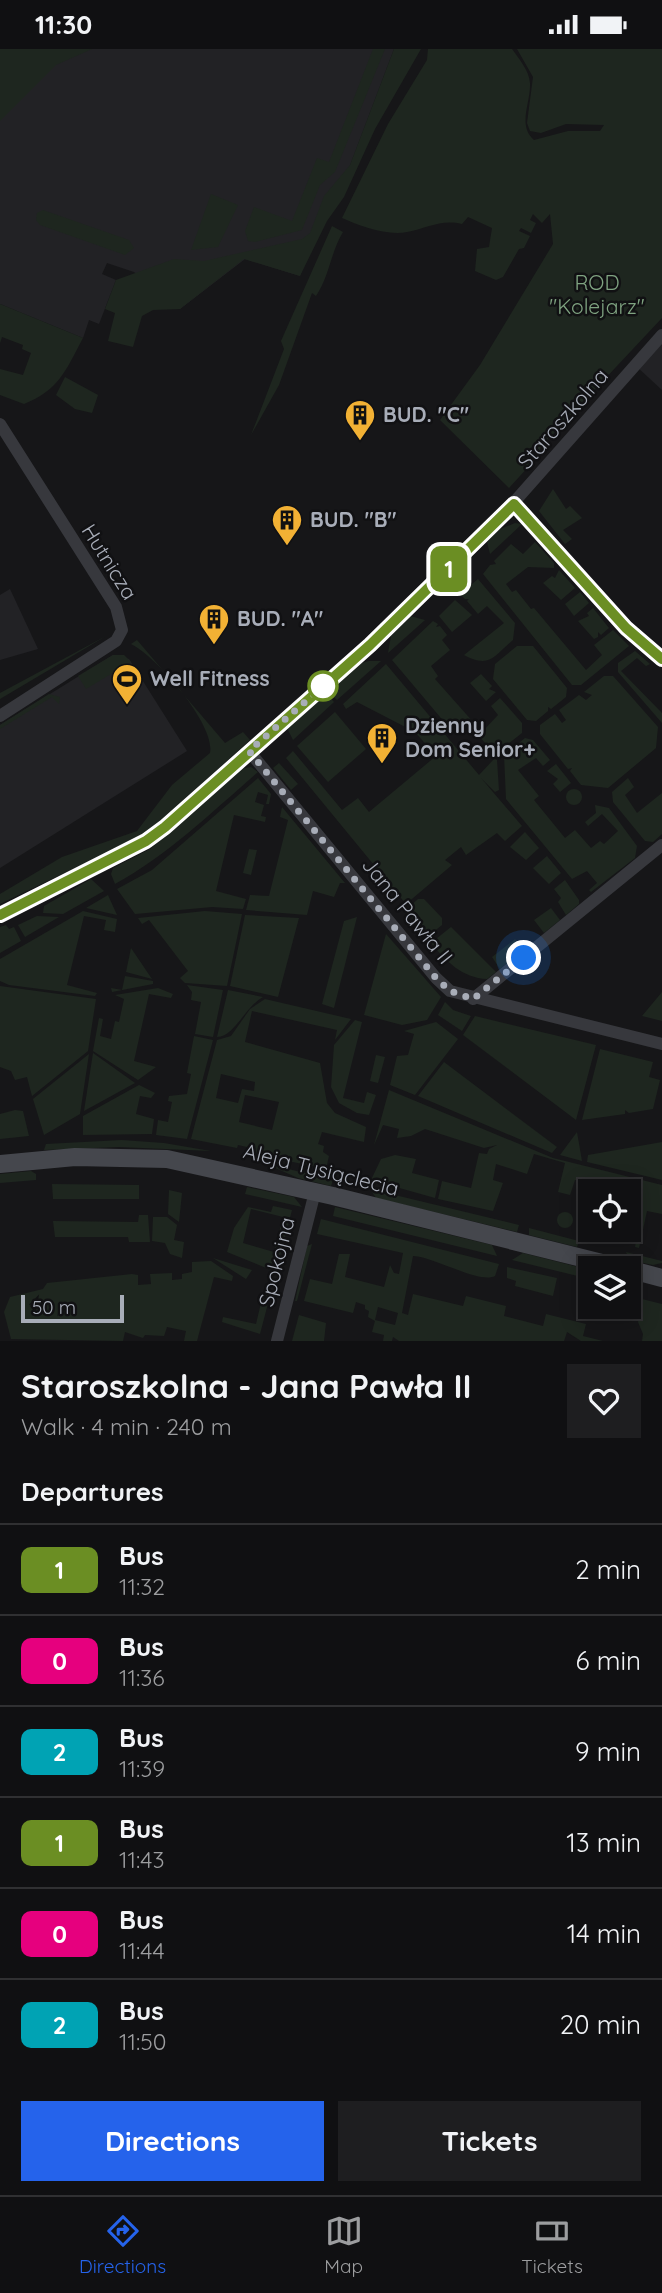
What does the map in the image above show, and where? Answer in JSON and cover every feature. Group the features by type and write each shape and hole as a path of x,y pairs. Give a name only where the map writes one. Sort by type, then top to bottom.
{"street":[{"name":"Staroszkolna","path":"0,915 146,841 249,751 387,630 514,504 662,335"},
{"name":"Hutnicza","path":"0,424 116,607 122,630 116,641 0,716"},
{"path":"514,504 626,628 662,659"},
{"name":"Jana Pawła II","path":"249,751 436,978 450,991 473,999 662,1044"},
{"path":"473,999 662,845"},
{"name":"Aleja Tysiąclecia","path":"0,1164 75,1157 167,1160 315,1192 578,1257"},
{"name":"Spokojna","path":"277,1341 315,1192"},
{"name":"Aleja Tysiąclecia","path":"641,1272 662,1277"}],"shaded area":[{"path":"0,49 394,49 340,192 332,190 300,276 245,259 180,309 134,272 107,263 102,274 116,280 99,324 89,320 83,338 0,304"},
{"path":"662,335 662,390 635,365"},
{"path":"10,589 38,649 0,660 0,595"},
{"path":"113,655 129,659 187,751 0,868 0,725"}],"green space":[{"path":"0,49 92,49 56,65 0,121"},
{"path":"373,49 385,49 335,172 320,185 302,230 255,242 248,241 245,231 254,207 292,221 317,158 329,162"},
{"path":"394,49 421,49 375,129 344,197 327,221 300,276 244,259 180,309 153,310 142,316 133,347 108,341 115,313 105,309 116,280 174,259 204,261 302,239 310,233 324,196 350,165"},
{"name":"ROD \"Kolejarz\"","path":"428,49 512,49 529,78 526,128 534,140 568,131 600,131 604,125 566,124 541,133 530,131 527,123 533,77 517,49 662,49 662,318 540,448 540,454 509,488 440,420 480,365 553,244 550,214 542,223 533,214 530,220 536,223 531,233 521,228 519,231 530,236 503,277 496,280 475,271 477,249 489,247 492,228 468,217 462,224 441,223 399,233 374,229 342,218 388,124 427,60"},
{"path":"211,194 238,205 218,247 191,250"},
{"path":"43,210 129,240 134,248 125,255 40,225 36,220 37,213"},
{"path":"332,226 343,232 321,288 316,296 312,293 279,385 251,435 284,349 281,341"},
{"path":"0,304 83,338 54,385 24,404 0,395 0,369 23,375 31,353 22,349 23,345 2,337 0,343"},
{"path":"65,377 98,395 92,413 75,409 56,395"},
{"path":"553,489 566,509 570,506 582,518 563,530 572,539 565,544 539,511"},
{"path":"515,523 522,524 490,554 487,542 498,530"},
{"path":"535,542 554,563 554,568 528,567 506,584 512,592 516,590 531,609 534,608 586,670 602,655 594,645 613,630 629,646 581,685 572,685 483,574 490,565 496,564 494,561 511,544 523,554"},
{"path":"559,570 575,588 561,600 543,583 552,576 555,578"},
{"path":"478,579 515,623 513,640 486,661 464,655 504,623 487,606 478,614 467,601 469,599 460,594"},
{"path":"580,592 589,603 574,616 565,604"},
{"path":"455,600 472,615 452,632 439,616"},
{"path":"593,608 609,628 601,635 598,632 598,637 594,639 578,621 589,616 587,613"},
{"path":"410,616 425,620 388,653 391,636"},
{"path":"433,621 438,624 436,627 440,626 447,635 442,640 450,650 431,666 438,676 435,679 482,732 498,715 491,706 500,698 522,723 522,733 495,754 477,734 451,730 392,660"},
{"path":"106,636 0,699 0,693"},
{"path":"137,640 165,672 131,644"},
{"path":"517,646 533,646 567,688 566,697 551,709 548,707 548,711 536,721 527,720 493,679 495,664"},
{"path":"635,651 650,664 646,666 637,658 621,671 662,713 662,723 618,672 618,663"},
{"path":"113,655 124,655 131,662 86,689 78,676"},
{"path":"381,661 337,700 328,691 358,664"},
{"path":"386,664 479,775 494,759 497,760 499,790 495,792 481,778 522,826 505,841 497,833 466,855 461,847 445,860 452,865 406,904 286,758 293,751 342,810 358,798 369,812 436,756 415,732 357,702 346,709 343,704"},
{"path":"481,674 492,686 489,689 496,692 486,701 470,683"},
{"path":"604,676 613,676 658,727 656,748 608,788 581,785 570,771 572,768 568,769 540,734 540,725 555,714 562,723 566,720 559,710 579,695 586,700 592,695 584,692"},
{"path":"326,693 334,702 293,740 287,728"},
{"path":"49,694 60,697 59,704 52,697 0,729 0,725"},
{"path":"184,694 225,743 243,732 250,740 147,833 0,904 0,894 62,857 137,831 172,785 210,753 204,726"},
{"path":"335,712 366,749 328,782 297,746"},
{"path":"525,738 533,740 550,760 543,766 536,758 518,770 539,796 534,800 565,838 575,830 591,848 600,841 604,844 618,831 602,814 588,826 585,822 596,813 595,805 609,808 637,846 635,858 591,892 589,890 597,883 587,871 572,879 506,799 504,755"},
{"path":"279,763 298,784 291,790 273,768"},
{"path":"556,764 571,783 560,792 553,784 558,779 547,771"},
{"path":"251,767 258,772 207,817 153,860 115,884 111,874 113,868 150,849 240,769"},
{"path":"258,778 271,794 269,804 266,804 268,795 258,792 255,802 264,805 261,816 266,817 265,822 234,815 216,891 246,899 243,909 212,907 135,914 117,889 152,870"},
{"path":"628,778 634,787 625,795 637,813 662,793 662,834 653,842 645,841 613,802 612,792"},
{"path":"574,789 580,791 580,803 574,805 568,803 566,797 568,791"},
{"path":"282,807 345,883 340,883 334,897 313,891 307,915 246,910 250,895 269,896 288,820 280,817"},
{"path":"525,832 539,848 526,860 510,847"},
{"path":"249,849 257,850 251,875 243,873"},
{"path":"547,856 561,873 549,884 533,868"},
{"path":"91,879 104,891 63,914 43,913 44,906"},
{"path":"565,880 579,900 579,904 566,915 558,902 561,898 554,889"},
{"path":"108,895 117,915 86,908"},
{"path":"418,899 424,899 442,918 442,925 427,937 406,910"},
{"path":"551,908 560,920 544,933 534,920"},
{"path":"83,911 117,919 115,932 104,930 106,920 84,916 67,985 97,993 95,996 9,985 0,981 0,959"},
{"path":"205,911 242,914 227,986 185,983 180,978 188,971 149,920 142,924 138,918"},
{"path":"245,915 299,918 278,997 230,986"},
{"path":"37,916 59,917 25,937 18,925"},
{"path":"357,917 334,1008 322,1004 344,921"},
{"path":"6,925 9,929 14,927 21,941 0,953 0,927"},
{"path":"451,927 496,972 487,979 478,978 462,972 443,956 431,943"},
{"path":"386,934 441,997 427,1020 402,1025 364,1015"},
{"path":"515,939 524,950 500,969 492,957"},
{"path":"131,948 152,979 126,972"},
{"path":"125,976 153,981 153,984 112,992 111,988 122,990"},
{"path":"187,985 223,990 213,1037 195,1034 201,1002 191,1000 192,992"},
{"path":"0,986 96,999 88,1051 32,1096 27,1077 15,1080 11,1071 0,1067"},
{"path":"158,988 173,994 171,998 149,994 134,1061 156,1067 138,1080 93,1051 99,1018 103,1019 100,1036 111,1039 115,1021 119,1022 124,999 115,995"},
{"path":"228,990 263,997 229,1032 217,1037"},
{"path":"662,992 662,1021 642,1016"},
{"path":"265,999 351,1019 335,1040 337,1030 252,1011 245,1042 320,1063 327,1103 335,1113 366,1127 364,1142 322,1132 318,1144 324,1146 323,1152 329,1156 326,1169 246,1152 247,1147 238,1145 237,1148 191,1139 217,1040 231,1036 250,1009","holes":["221,1074 255,1082 254,1091 242,1089 238,1103 216,1098","245,1095 279,1102 272,1130 239,1122"]},
{"path":"445,1002 453,1010 471,1016 462,1031 438,1015"},
{"path":"475,1016 596,1045 576,1120 463,1035"},
{"path":"355,1020 362,1022 343,1098 364,1103 367,1092 376,1095 369,1115 357,1113 339,1103 331,1087 334,1045"},
{"path":"436,1022 458,1039 415,1095 390,1085 397,1056 408,1055 414,1034 404,1031"},
{"path":"194,1036 213,1040 187,1139 156,1135 158,1120 168,1122 172,1102 168,1101 169,1096 187,1094 191,1074 187,1073"},
{"path":"600,1049 653,1062 649,1077 660,1080 653,1109 629,1113 625,1110 625,1114 582,1120"},
{"path":"93,1053 135,1083 84,1111"},
{"path":"89,1054 80,1114 44,1135 33,1099"},
{"path":"376,1055 385,1057 378,1083 370,1081"},
{"path":"444,1062 557,1147 552,1153 418,1096"},
{"path":"139,1085 155,1093 151,1098 140,1096 136,1114 154,1119 152,1134 83,1135 83,1116"},
{"path":"389,1090 553,1158 638,1179 578,1179 575,1180 570,1195 558,1192 565,1163 534,1154 527,1174 496,1164 493,1180 503,1183 493,1211 438,1199 442,1181 471,1188 479,1153 487,1154 489,1149 497,1145 484,1148 425,1129 411,1136 397,1138 399,1129 383,1125 374,1145"},
{"path":"23,1111 29,1136 0,1139 0,1114"},
{"path":"577,1132 582,1161 560,1155"},
{"path":"122,1140 164,1143 211,1151 119,1147 44,1150 46,1144"},
{"path":"662,1142 662,1180 587,1162 588,1155"},
{"path":"395,1155 416,1159 412,1173 439,1180 435,1198 371,1180 381,1159"},
{"path":"264,1163 333,1180 331,1186 298,1178"},
{"path":"31,1171 36,1174 36,1180 0,1183 0,1174"},
{"path":"641,1180 662,1185 662,1214 647,1211 641,1239"},
{"path":"52,1184 139,1185 139,1199 53,1199"},
{"path":"247,1187 294,1197 302,1207 245,1194"},
{"path":"370,1189 519,1225 517,1232 376,1198"},
{"path":"169,1190 182,1193 179,1222 168,1214"},
{"path":"273,1206 292,1210 276,1272 227,1252 234,1228 248,1207 271,1212","holes":["251,1209 283,1217 274,1252 243,1243"]},
{"path":"335,1207 492,1245 497,1256 333,1216"},
{"path":"562,1212 568,1212 573,1220 571,1226 562,1228 557,1223 557,1217"},
{"path":"139,1215 148,1215 150,1242 129,1242 128,1237 55,1237 53,1221 138,1222"},
{"path":"153,1217 167,1217 177,1225 174,1240 184,1242 182,1258 170,1254 165,1243 152,1241"},
{"path":"321,1219 499,1264 495,1276 488,1277 413,1256 402,1313 408,1315 413,1294 463,1306 466,1296 506,1306 504,1316 543,1326 546,1314 586,1324 583,1336 603,1341 581,1341 567,1332 564,1341 399,1341 393,1337 392,1341 383,1341 384,1335 372,1332 375,1321 368,1317 369,1311 365,1309 365,1305 356,1302 353,1313 304,1301 310,1279 332,1284 339,1254 350,1254 345,1277 384,1287 390,1265 394,1273 399,1274 403,1253 317,1234","holes":["378,1307 398,1313 395,1325 375,1320"]},
{"path":"529,1228 579,1242 577,1247 529,1235"},
{"path":"312,1244 297,1301 295,1301 307,1246"},
{"path":"626,1252 662,1261 662,1263 653,1265 641,1262 641,1256 628,1256"},
{"path":"523,1253 578,1267 578,1276 512,1260"},
{"path":"213,1258 252,1270 246,1279"},
{"path":"211,1261 233,1276 232,1281 214,1277 197,1341 184,1341 186,1331 167,1327 164,1336 145,1335 143,1338 125,1332 123,1341 11,1339 4,1312 10,1297 43,1289 47,1283 132,1274 138,1275 138,1285 151,1284 150,1274 172,1273 172,1280 182,1279 182,1274 192,1272 192,1262"},
{"path":"507,1267 557,1278 553,1296 515,1286 516,1281 507,1278"},
{"path":"264,1290 271,1292 260,1334 222,1322 223,1317 256,1324"},
{"path":"642,1299 662,1304 662,1341 642,1341 643,1334 638,1322 641,1319"},
{"path":"299,1315 326,1323 324,1341 292,1341"}],"bus line":[{"name":"1","path":"0,915 146,841 165,827 370,645 514,504 626,628 662,659"}],"place":[{"name":"BUD. \"C\"","path":"360,442"},
{"name":"BUD. \"B\"","path":"287,547"},
{"name":"BUD. \"A\"","path":"214,646"},
{"name":"Well Fitness","path":"127,706"},
{"name":"Dzienny Dom Senior+","path":"382,765"}],"route":[{"path":"323,686 249,751 382,914 450,991 473,999 524,958"}]}
